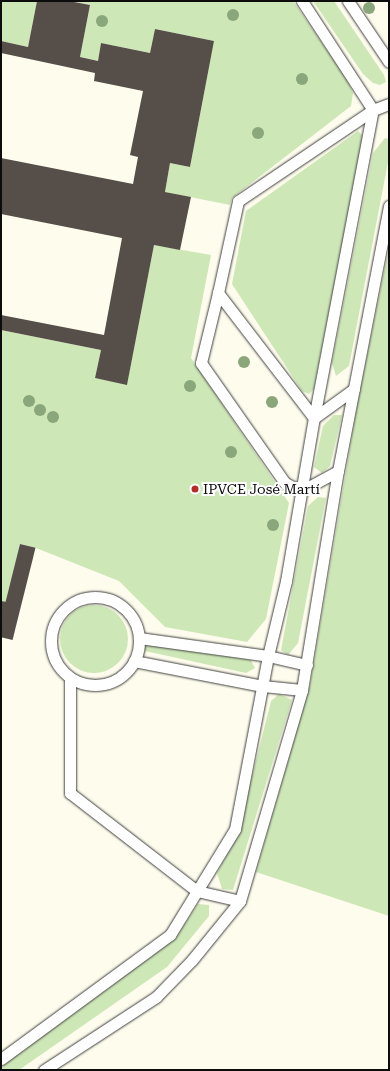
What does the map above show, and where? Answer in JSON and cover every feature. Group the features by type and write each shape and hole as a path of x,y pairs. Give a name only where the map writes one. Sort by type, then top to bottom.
{"lane":[{"path":"1,1059 170,935 235,829 268,656 286,581 314,418 373,110 302,1"},
{"path":"348,1 385,51 389,62"},
{"path":"301,491 285,483 202,363 238,201 373,110 389,104"},
{"path":"44,1070 156,997 192,960 240,902 302,690 338,471 389,206"},
{"path":"218,293 314,418"},
{"path":"314,418 354,389"},
{"path":"301,491 338,471"},
{"path":"99,596 118,603 132,617 139,638 134,661 120,678 103,685 84,684 70,678 56,664 50,641 56,620 73,602 99,596"},
{"path":"139,638 268,656 307,665"},
{"path":"134,661 263,686 302,690"},
{"path":"70,678 70,793 197,891 240,902"}],"green space":[{"path":"1,1 37,1 28,47 1,41"},
{"path":"69,1 293,1 346,77 353,93 351,106 232,198 230,205 165,192 170,163 190,167 214,41 155,29 150,53 101,43 98,61 80,57 90,5"},
{"path":"313,1 334,1 384,75 386,82 380,85 373,83 363,74"},
{"path":"358,131 363,136 314,389 309,394 302,391 232,284 246,211"},
{"path":"385,138 389,139 389,157 349,366 336,376 332,363 373,153"},
{"path":"154,245 211,255 191,358 289,503 266,619 247,642 165,627 119,581 36,548 20,544 7,602 1,601 1,330 101,350 95,378 127,384"},
{"path":"389,247 389,916 256,872 310,685 357,406"},
{"path":"334,415 342,415 330,466 322,473 314,467 323,426"},
{"path":"318,497 326,498 298,643 288,655 281,650 308,506"},
{"path":"94,605 107,608 118,615 125,626 128,639 125,652 118,663 107,670 94,673 81,670 70,663 63,652 60,639 63,626 70,615 81,608"},
{"path":"144,642 250,659 255,668 246,673 145,651 142,646"},
{"path":"279,694 292,700 233,890 222,889 217,873 237,836 271,701"},
{"path":"198,904 209,905 209,916 167,967 19,1070 1,1070 1,1067 175,939"}],"building":[{"path":"37,1 69,1 90,5 80,57 98,61 101,43 150,53 155,29 214,41 190,167 170,163 165,192 191,197 180,250 154,245 127,385 95,378 101,350 1,330 1,315 104,335 122,238 1,214 1,158 133,184 138,157 130,155 143,91 94,81 95,73 1,53 1,41 28,47"},
{"path":"20,544 36,548 13,640 1,637 1,620"},
{"path":"1,601 7,602 2,627 1,627"}],"place":[{"name":"IPVCE José Martí","path":"195,489"}]}
